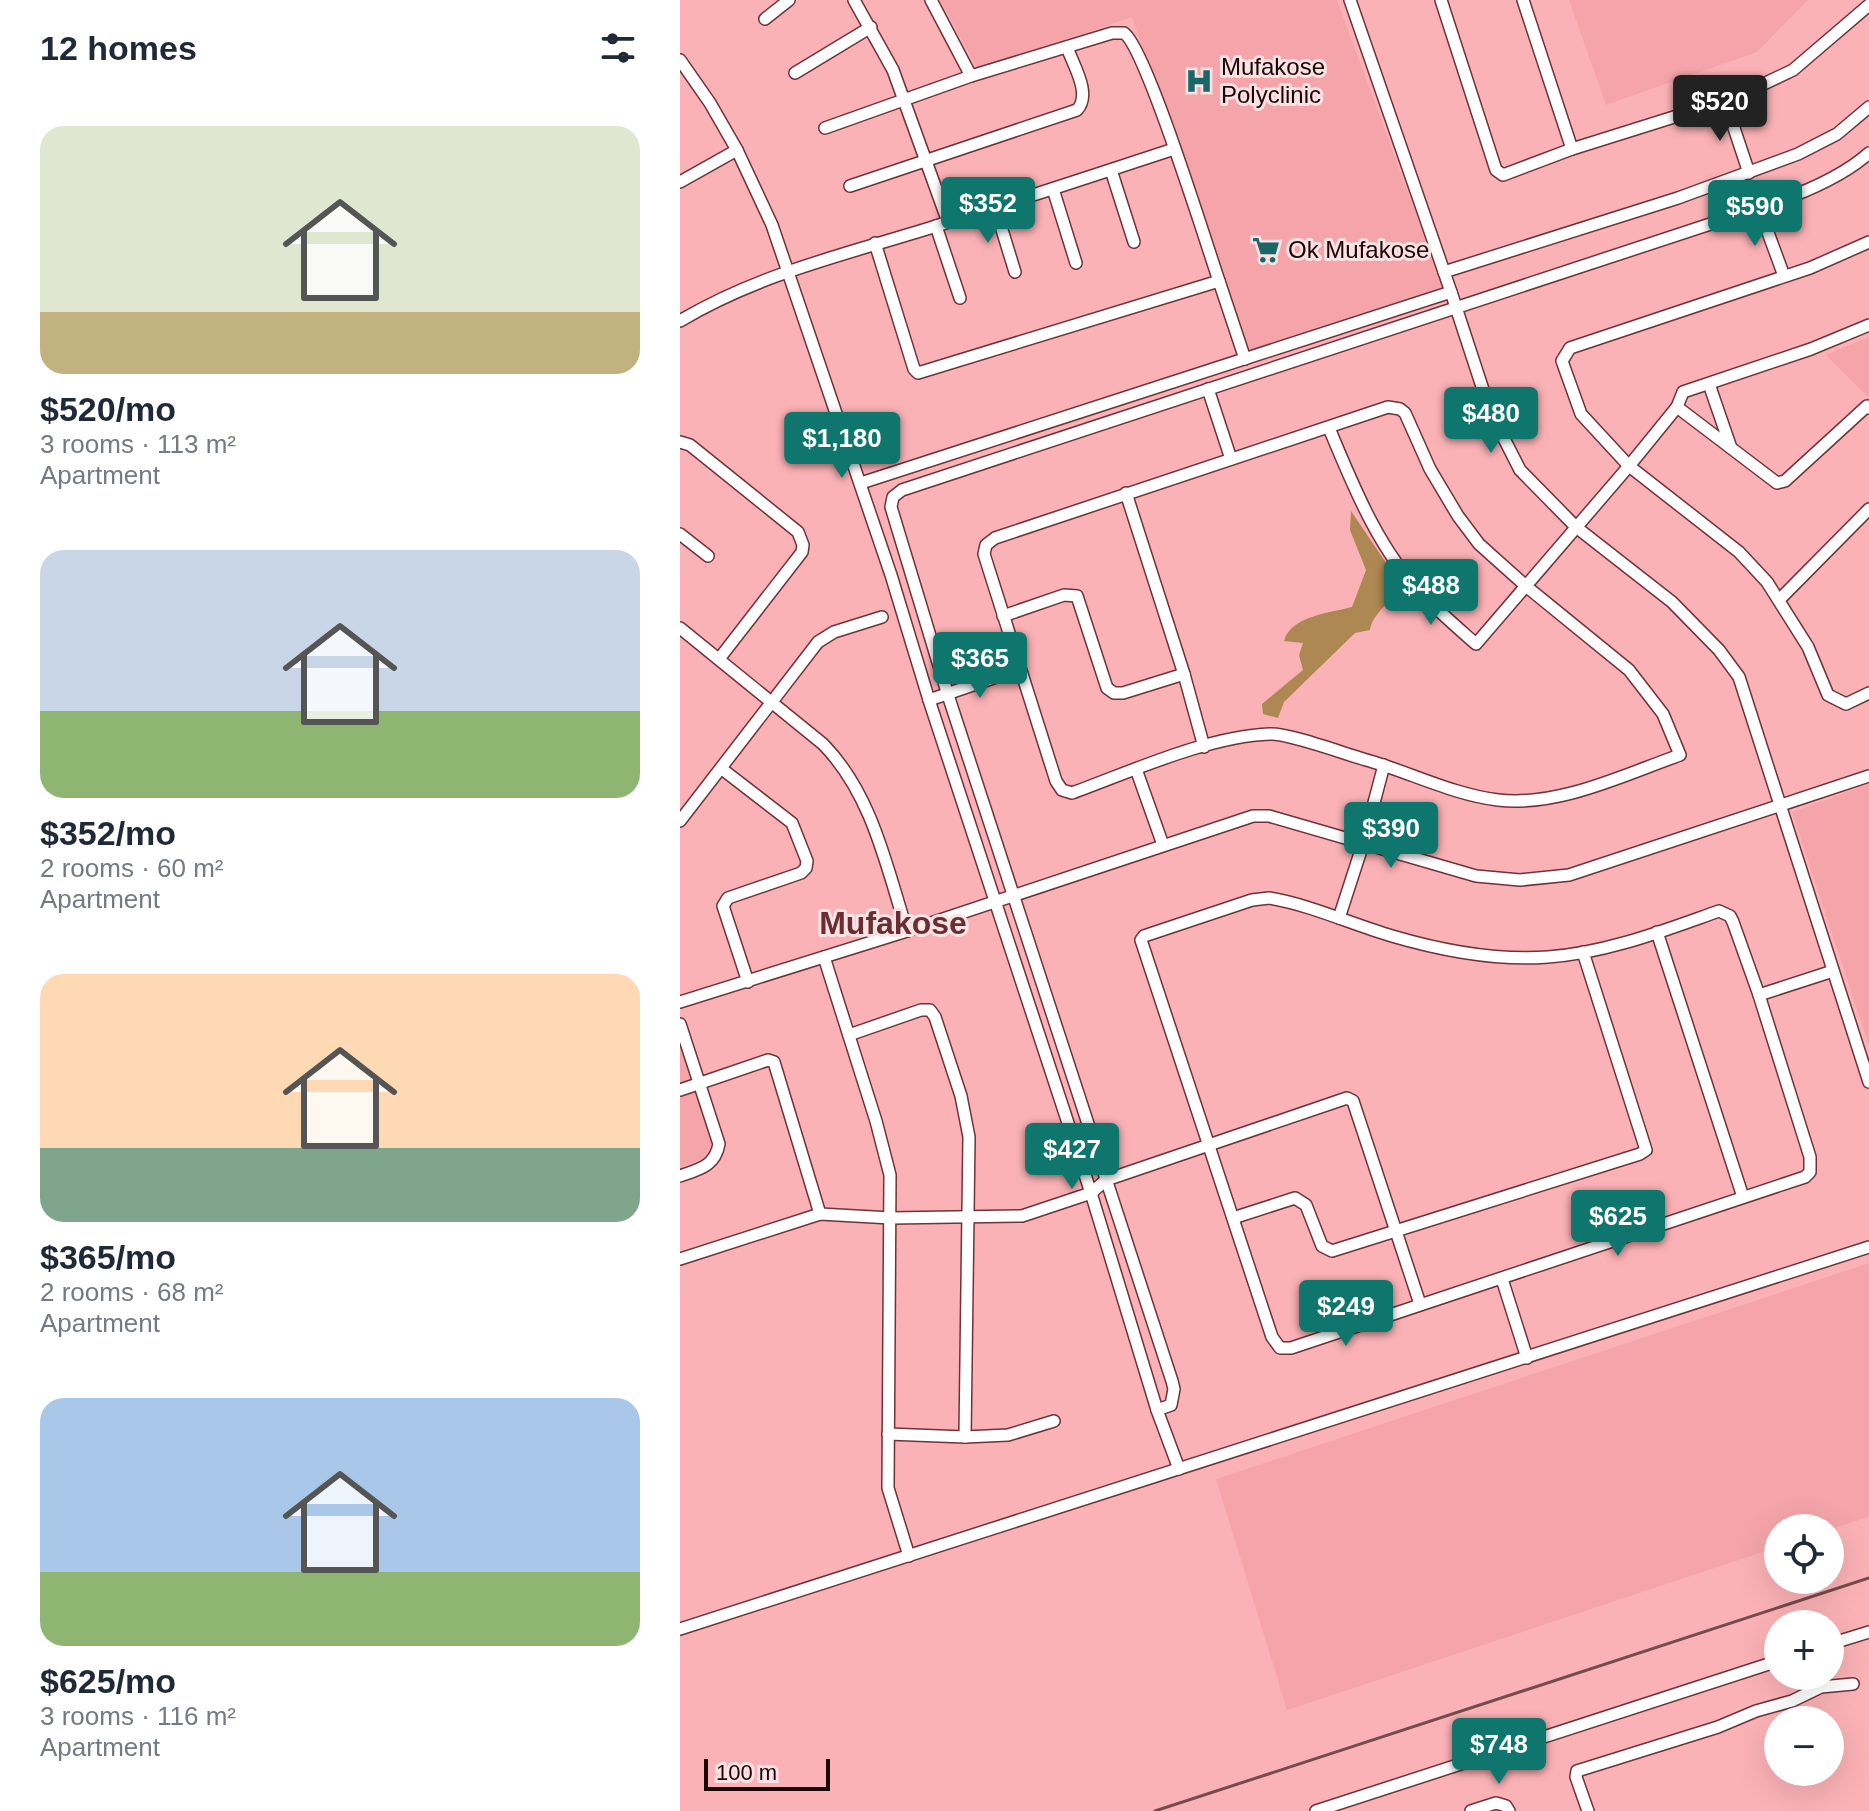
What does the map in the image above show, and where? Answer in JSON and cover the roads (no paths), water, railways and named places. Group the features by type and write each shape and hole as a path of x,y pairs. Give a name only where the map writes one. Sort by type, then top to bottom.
{"street":[{"path":"765,19 789,0"},
{"path":"854,0 893,70 925,159 960,298"},
{"path":"931,0 971,76"},
{"path":"1350,0 1490,411 1520,470 1576,527 1672,602 1719,650 1739,677 1869,1082"},
{"path":"1441,0 1498,174 1725,101 1793,70 1869,5"},
{"path":"1523,0 1572,149"},
{"path":"795,73 871,27"},
{"path":"825,128 971,76 1067,47 1118,32 1129,37 1155,96 1245,359"},
{"path":"850,186 1077,110 1083,103 1084,94 1067,47"},
{"path":"680,60 737,150 772,225 788,270 861,483 1091,1193 1157,1410 1179,1469"},
{"path":"1725,101 1749,173"},
{"path":"1444,272 1749,173 1798,154 1837,134 1869,107"},
{"path":"680,321 705,306 788,270 1174,149"},
{"path":"680,182 737,150"},
{"path":"1157,1410 1171,1405 1174,1389 947,692 891,507 893,497 902,490 1784,200 1856,165 1869,153"},
{"path":"1111,170 1134,242"},
{"path":"1053,189 1076,263"},
{"path":"995,207 1015,272"},
{"path":"1759,208 1784,276"},
{"path":"1869,242 1784,276 1570,348 1562,361 1581,414 1629,466 1739,552 1780,599 1808,647 1828,695 1846,704 1869,693"},
{"path":"875,243 914,369 918,373 1219,281"},
{"path":"861,483 1451,292"},
{"path":"1329,428 1361,503 1402,569 1420,593 1476,644 1629,466 1677,407 1683,392 1811,349 1869,325"},
{"path":"1709,384 1731,448"},
{"path":"1208,389 1231,459"},
{"path":"1677,407 1777,483 1781,483 1867,406 1869,408"},
{"path":"1388,407 1405,413 1430,469 1479,544 1629,670 1663,714 1680,755 1565,793 1515,801 1466,793 1384,765 1274,734 1242,737 1204,747 1072,793 1062,790 1056,781 984,554 990,541 1126,493 1329,428 1388,407"},
{"path":"680,442 690,445 798,532 803,545 802,552 719,659"},
{"path":"1126,493 1204,747"},
{"path":"1780,599 1869,509"},
{"path":"680,534 708,556"},
{"path":"1003,616 1064,595 1077,596 1107,688 1114,693 1123,693 1184,674"},
{"path":"680,821 825,636 882,617"},
{"path":"680,628 836,757 867,808 907,931"},
{"path":"929,700 1020,669"},
{"path":"1339,918 1384,765"},
{"path":"722,769 792,823 807,861 801,873 725,901 723,906 748,982"},
{"path":"1136,769 1163,845"},
{"path":"680,1002 1261,815 1476,876 1543,879 1569,875 1869,776"},
{"path":"1262,898 1467,954 1550,957 1583,952 1719,911 1726,913 1733,922 1759,995 1812,1165 1810,1172 1805,1177 1502,1279 1291,1348 1280,1348 1272,1337 1207,1145 1141,940 1144,936 1262,898"},
{"path":"1657,932 1743,1197"},
{"path":"1233,1218 1295,1198 1306,1205 1322,1246 1332,1251 1646,1150 1583,952"},
{"path":"824,957 890,1175 888,1488 909,1556"},
{"path":"1759,995 1833,971"},
{"path":"849,1035 921,1010 930,1010 961,1096 969,1137 965,1437"},
{"path":"680,1024 719,1144 717,1154 704,1168 680,1176"},
{"path":"680,1090 768,1060 774,1062 820,1214"},
{"path":"680,1259 820,1214 891,1218 1013,1218 1033,1214 1091,1193 1106,1180 1351,1098 1420,1304"},
{"path":"680,1629 1869,1247"},
{"path":"1502,1279 1527,1358"},
{"path":"888,1434 1008,1435 1054,1421"},
{"path":"1844,1640 1869,1632"},
{"path":"1316,1811 1764,1666"},
{"path":"1588,1811 1576,1777 1577,1771 1718,1727 1756,1711 1792,1701 1821,1687 1853,1684"},
{"path":"1471,1811 1496,1803 1506,1806 1509,1811"}],"railway":[{"path":"1155,1811 1869,1578"}],"place":[{"name":"Mufakose Polyclinic","path":"1199,81"},
{"name":"Ok Mufakose","path":"1266,250"}],"district":[{"name":"Mufakose","path":"893,923"}]}
